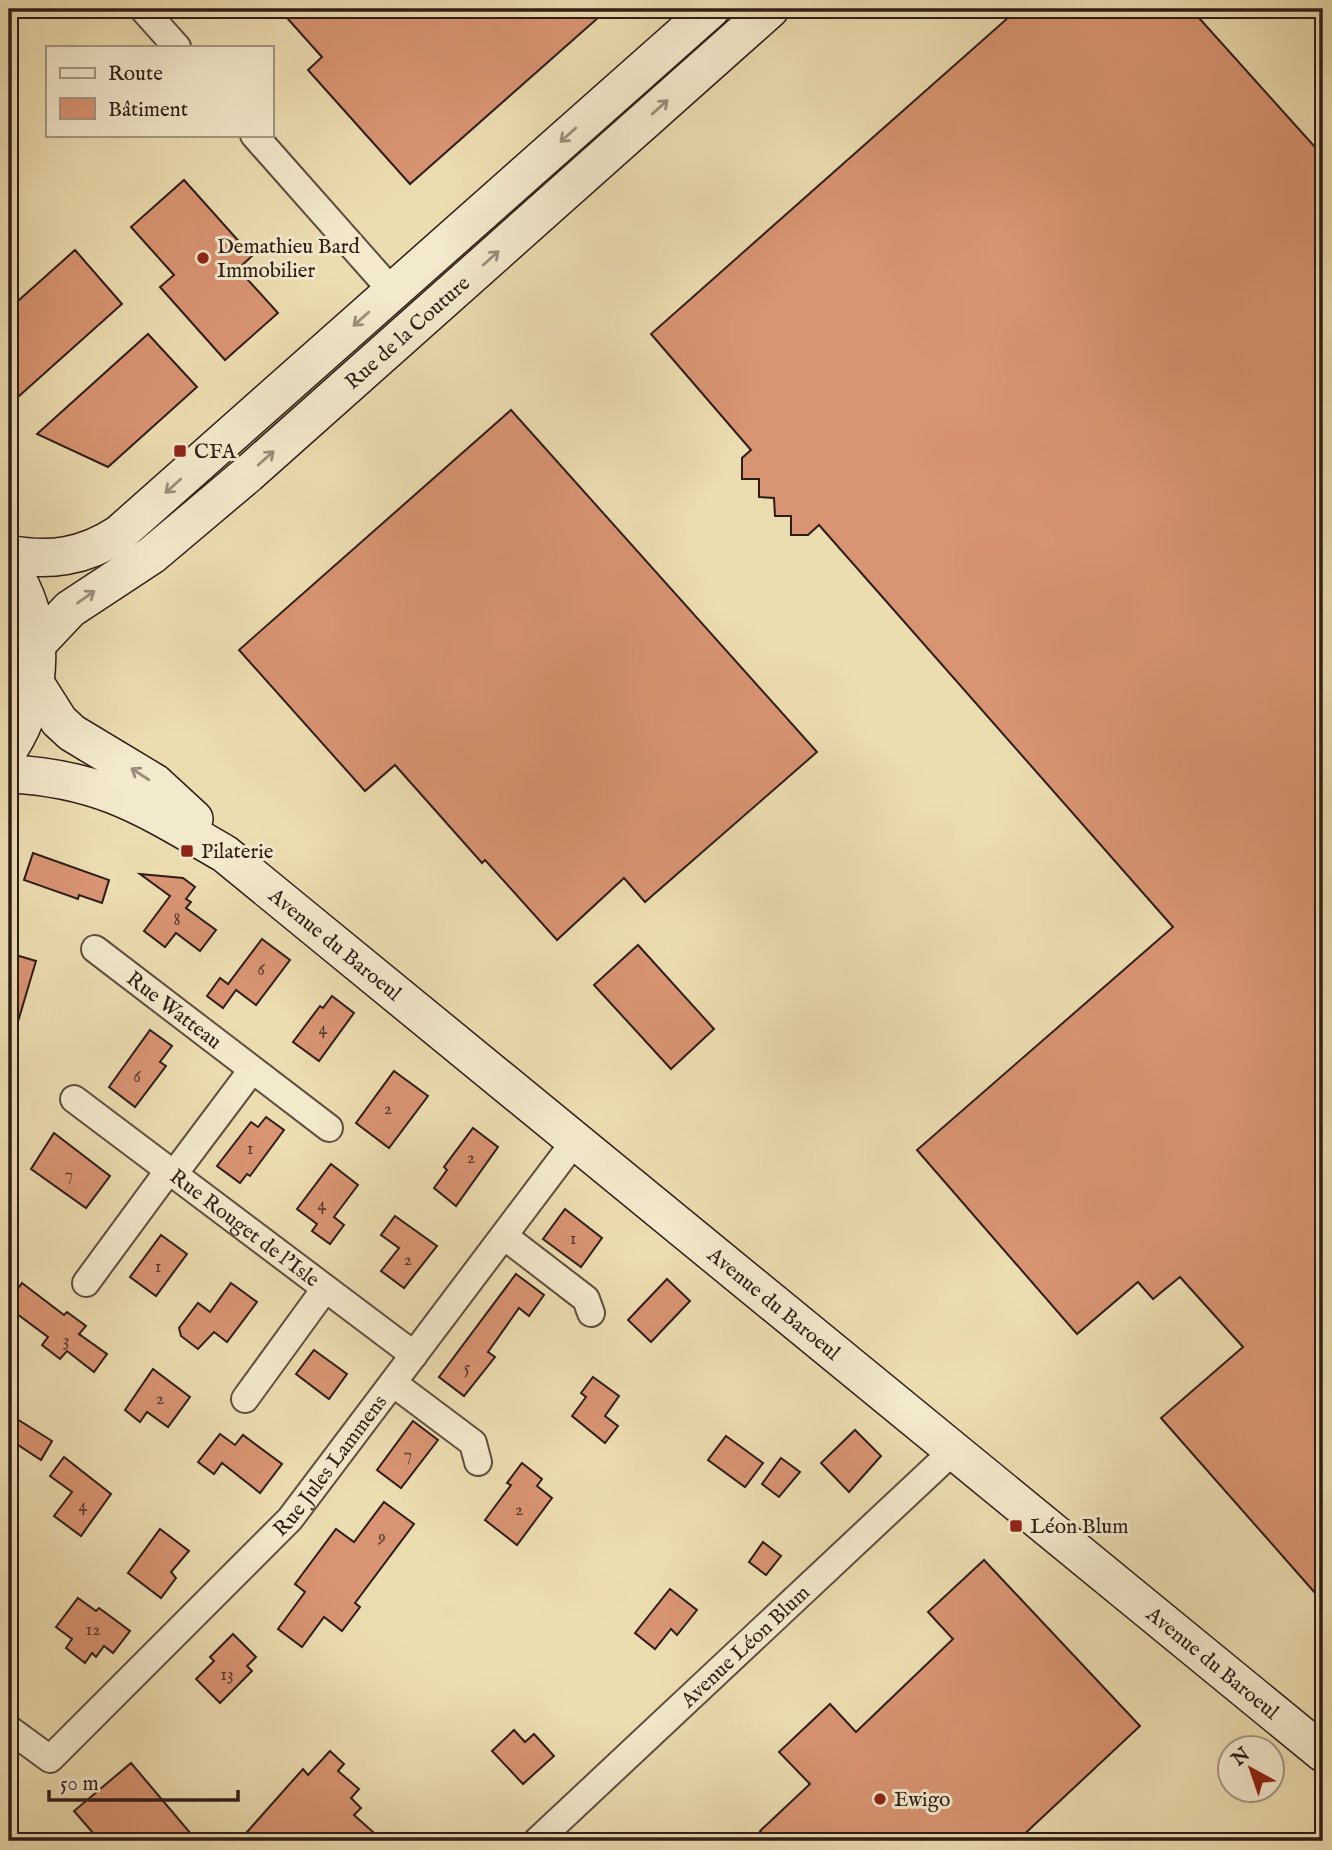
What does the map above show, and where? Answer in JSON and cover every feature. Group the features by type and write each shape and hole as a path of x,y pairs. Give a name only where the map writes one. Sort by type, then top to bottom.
{"main road":[{"name":"Rue de la Couture","path":"9,554 63,558 97,547 118,534 711,9"},
{"name":"Rue de la Couture","path":"37,644 70,609 152,555 248,474 770,9"},
{"path":"9,566 29,606 37,644 35,682 28,711 9,749"},
{"name":"Avenue du Baroeul","path":"35,682 65,727 155,783 182,807 225,855 1323,1754"},
{"name":"Avenue du Baroeul","path":"9,774 61,778 110,792 225,855"}],"street":[{"path":"143,9 176,46"},
{"path":"255,136 393,291"},
{"name":"Rue Watteau","path":"94,949 328,1128"},
{"path":"86,1283 253,1070"},
{"name":"Rue Rouget de l'Isle","path":"74,1099 414,1355"},
{"name":"Rue Jules Lammens","path":"9,1729 50,1759 276,1535 575,1141"},
{"path":"504,1236 586,1299 591,1313"},
{"path":"245,1399 325,1289"},
{"path":"393,1383 473,1443 478,1462"},
{"name":"Avenue Léon Blum","path":"537,1841 953,1451"}],"green space":[{"path":"9,618 16,663 9,709"}],"building":[{"path":"279,9 608,9 410,184 308,70 322,57"},
{"path":"1018,9 1191,9 1323,156 1323,1602 1161,1418 1243,1347 1180,1277 1153,1299 1138,1282 1077,1334 917,1150 1173,927 819,525 808,535 791,535 791,516 775,516 774,498 759,497 759,479 742,479 742,458 751,450 651,334"},
{"path":"184,180 252,256 238,269 278,313 225,360 160,287 174,275 131,227"},
{"path":"75,250 122,304 9,405 9,309"},
{"path":"148,334 197,387 108,467 37,434"},
{"path":"511,410 817,752 645,902 624,878 557,940 485,860 482,863 395,765 365,791 239,650"},
{"path":"33,853 109,880 102,903 79,895 78,899 24,880"},
{"path":"140,874 183,878 195,887 186,899 191,902 186,908 216,930 200,951 176,933 165,947 144,931 170,896"},
{"path":"262,939 290,960 256,1005 236,990 223,1008 207,996 220,978 228,984"},
{"path":"638,945 714,1029 671,1069 594,985"},
{"path":"9,953 36,961 14,1035 9,1034"},
{"path":"332,996 354,1013 319,1061 293,1042 320,1006 323,1008"},
{"path":"150,1030 172,1046 160,1062 166,1066 135,1107 109,1087"},
{"path":"394,1071 428,1096 389,1148 356,1123"},
{"path":"266,1117 284,1130 250,1176 247,1174 240,1183 217,1166 251,1122 258,1127"},
{"path":"473,1128 498,1147 456,1206 434,1188 447,1170 444,1167"},
{"path":"54,1133 110,1176 86,1208 31,1169"},
{"path":"331,1164 358,1185 334,1217 344,1225 330,1244 312,1231 317,1224 297,1209"},
{"path":"565,1209 602,1238 581,1267 543,1239"},
{"path":"395,1216 437,1246 404,1288 381,1271 399,1248 381,1235"},
{"path":"161,1235 187,1254 156,1296 130,1277"},
{"path":"516,1274 544,1295 529,1316 519,1308 488,1352 495,1357 464,1396 439,1377"},
{"path":"667,1279 690,1301 651,1342 628,1320"},
{"path":"22,1283 64,1315 67,1312 86,1326 79,1334 107,1354 94,1372 67,1351 60,1359 42,1345 48,1337 9,1308 9,1301"},
{"path":"231,1283 257,1302 227,1342 214,1332 198,1349 181,1336 179,1328 198,1303 210,1312"},
{"path":"314,1350 347,1374 329,1399 296,1374"},
{"path":"153,1369 190,1397 168,1427 147,1412 140,1422 125,1410"},
{"path":"593,1377 619,1396 605,1416 618,1426 605,1443 572,1416 586,1397 581,1393"},
{"path":"9,1414 52,1441 41,1460 9,1439"},
{"path":"413,1421 438,1440 401,1488 377,1470"},
{"path":"855,1430 881,1456 849,1492 821,1463"},
{"path":"220,1434 235,1445 243,1435 282,1464 260,1493 222,1463 214,1474 198,1462"},
{"path":"726,1436 763,1463 745,1487 708,1460"},
{"path":"64,1457 111,1494 81,1536 54,1516 72,1492 50,1476"},
{"path":"781,1458 800,1472 779,1497 762,1484"},
{"path":"522,1463 542,1479 537,1486 552,1498 517,1545 485,1520 511,1485 507,1483"},
{"path":"384,1502 414,1524 355,1603 360,1607 342,1631 324,1617 302,1647 278,1629 305,1592 295,1584 336,1529 354,1542"},
{"path":"160,1529 189,1551 171,1572 176,1578 161,1598 128,1573"},
{"path":"763,1542 781,1556 766,1575 749,1562"},
{"path":"984,1560 1140,1726 1017,1841 770,1841 760,1831 810,1784 779,1752 830,1704 856,1732 953,1639 928,1612"},
{"path":"670,1589 697,1610 677,1635 671,1629 655,1649 635,1633"},
{"path":"78,1598 96,1611 99,1608 130,1631 113,1653 104,1646 96,1657 92,1653 85,1663 66,1648 72,1639 56,1627"},
{"path":"233,1634 256,1657 247,1666 252,1671 220,1703 196,1679 214,1661 210,1657"},
{"path":"514,1730 525,1742 534,1734 554,1756 523,1784 492,1751"},
{"path":"330,1751 344,1764 338,1771 359,1789 351,1798 361,1808 354,1815 383,1841 239,1841 303,1769 308,1775"},
{"path":"131,1763 197,1841 100,1841 74,1811"}],"place":[{"name":"Demathieu Bard Immobilier","path":"203,258"},
{"name":"CFA","path":"180,451"},
{"name":"Pilaterie","path":"187,851"},
{"name":"Léon Blum","path":"1016,1526"},
{"name":"Ewigo","path":"880,1799"}]}
